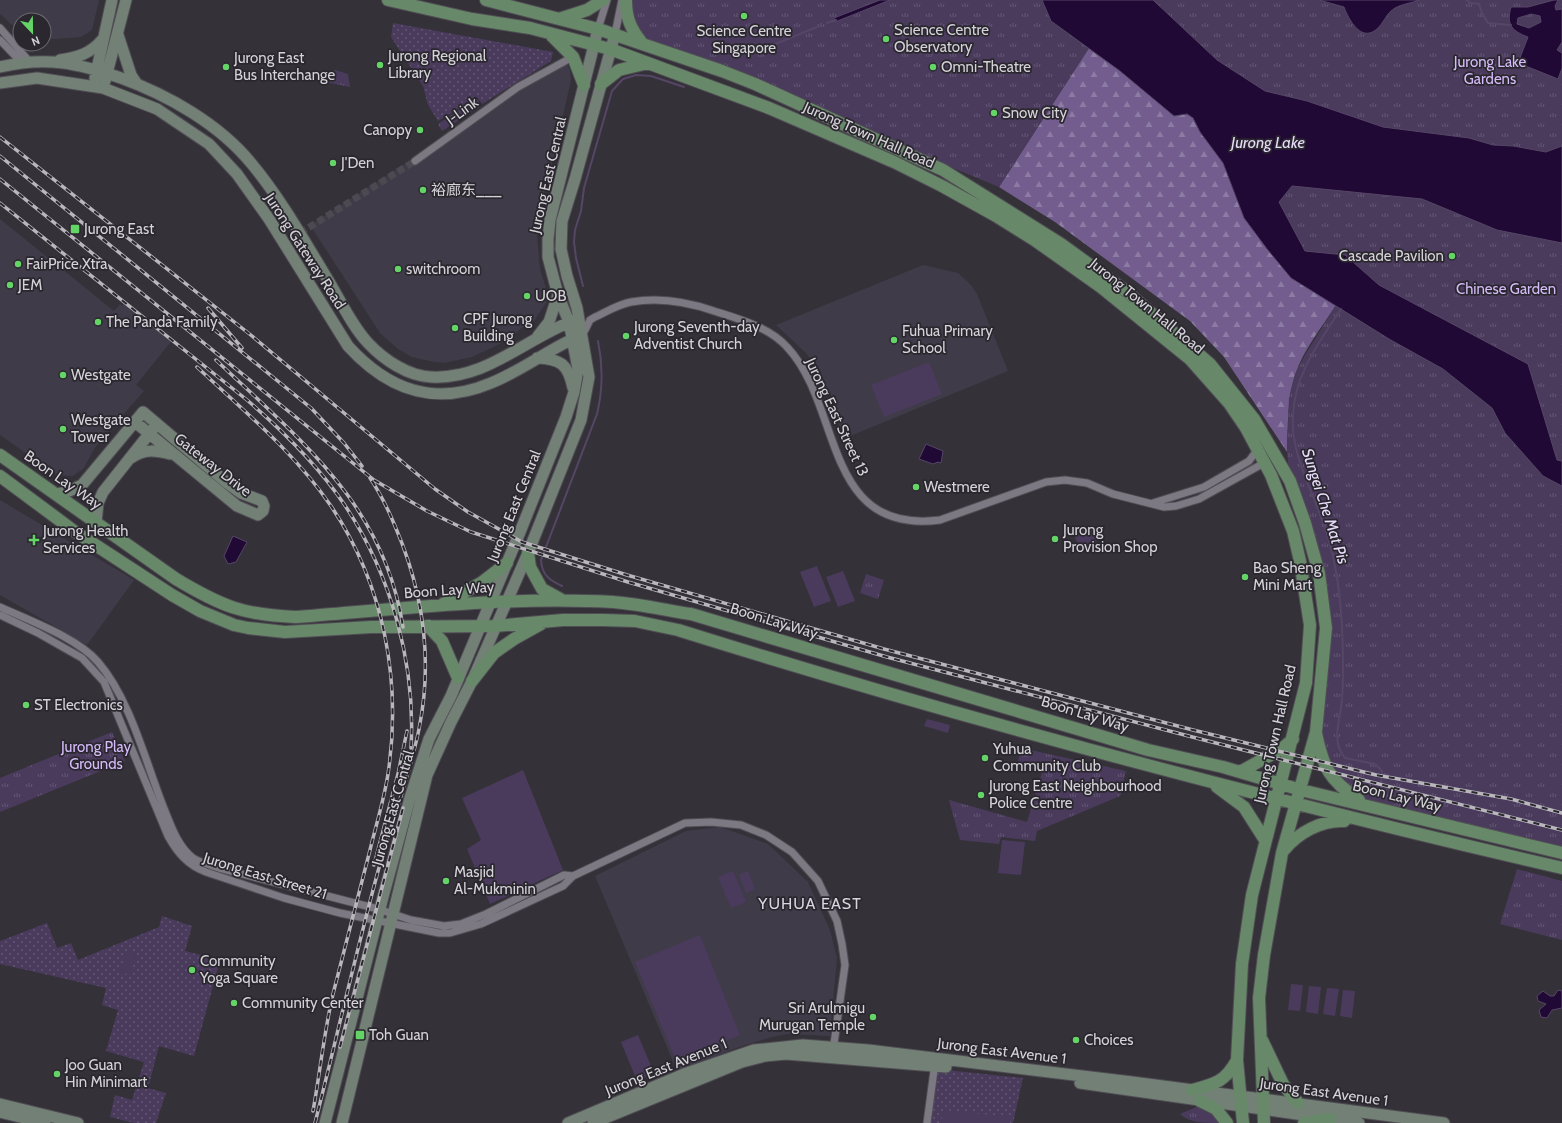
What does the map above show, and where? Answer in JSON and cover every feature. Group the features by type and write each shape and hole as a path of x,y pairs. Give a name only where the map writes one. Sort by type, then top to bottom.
{"main road":[{"path":"102,73 103,38 112,0"},
{"path":"98,87 102,73 118,36 126,0"},
{"name":"Jurong Town Hall Road","path":"388,0 594,44 755,103 845,140 942,186 998,210 1061,244 1107,277 1167,326 1219,374 1254,419 1290,481 1305,523 1319,573 1326,628 1316,732 1301,790 1282,853 1264,956 1259,998 1259,1035 1264,1123"},
{"name":"Jurong Town Hall Road","path":"486,0 615,34 754,84 943,170 998,210 1036,241 1100,287 1190,359 1230,403 1258,449 1279,495 1293,531 1300,561 1310,626 1306,683 1293,739 1265,840 1252,895 1242,964 1237,1060 1243,1123"},
{"path":"561,19 588,10 603,0"},
{"path":"626,0 629,24 642,43"},
{"name":"Jurong East Central","path":"325,1123 378,915 410,798 429,739 481,626 566,417 574,392 578,369 568,322 558,295 548,257 548,239 550,220 598,29"},
{"path":"548,33 568,50 573,57 584,85"},
{"name":"Jurong East Central","path":"342,1123 427,775 451,722 472,681 528,553 581,420 589,377 583,334 584,319 561,249 562,221 615,34"},
{"path":"118,36 131,75 137,84"},
{"path":"55,61 74,58 93,51 103,38"},
{"path":"25,61 30,76 37,78"},
{"name":"Jurong Gateway Road","path":"0,67 25,61 55,61 102,73 137,84 181,106 208,124 243,154 272,191 355,325 368,342 396,365 420,375 448,377 467,374 487,366 568,322 584,319"},
{"path":"601,84 619,70 648,63"},
{"path":"0,72 2,76 0,83"},
{"name":"Jurong Gateway Road","path":"0,83 37,78 98,87 157,109 209,144 237,174 269,219 348,346 363,362 379,374 410,389 422,393 437,394 466,392 492,383 583,334"},
{"path":"537,338 549,322 558,295"},
{"path":"1167,326 1173,338 1170,343"},
{"path":"537,358 551,359 560,362 568,372 574,392"},
{"path":"410,389 420,375"},
{"path":"420,375 422,393"},
{"name":"Gateway Drive","path":"57,494 69,491 82,484 143,412 227,483 241,493 262,501 264,506 263,511 258,515 237,506 135,422"},
{"path":"96,523 98,504 103,492 126,461 157,424"},
{"path":"1264,463 1268,459 1270,446"},
{"path":"126,461 145,451 156,450 173,454"},
{"name":"Boon Lay Way","path":"0,455 57,494 176,580 207,598 236,610 264,616 295,617 506,602 563,601 614,602 694,615 1148,750 1240,772 1301,790 1562,853"},
{"name":"Boon Lay Way","path":"0,476 74,531 172,595 200,611 234,625 260,631 285,632 371,627 495,626 562,620 635,621 678,630 980,719 1277,800 1562,868"},
{"path":"528,553 530,568 542,590 563,601"},
{"path":"438,607 481,583 507,563"},
{"path":"472,681 494,653 514,639 544,622"},
{"path":"428,626 442,641 458,678"},
{"path":"1316,732 1324,763 1334,782 1368,806"},
{"path":"1240,772 1283,748 1293,739"},
{"path":"1211,782 1244,807 1265,840"},
{"path":"1282,853 1293,840 1314,827 1332,820 1371,823"},
{"path":"1259,1035 1273,1068 1298,1103"},
{"name":"Jurong East Avenue 1","path":"568,1123 684,1074 754,1050 786,1045 833,1052 1192,1090 1241,1102"},
{"name":"Jurong East Avenue 1","path":"593,1123 742,1062 765,1056 833,1052"},
{"path":"1192,1090 1219,1082 1231,1070 1237,1060"},
{"name":"Jurong East Avenue 1","path":"935,1062 1200,1101 1262,1104 1330,1119 1359,1123"},
{"path":"1200,1101 1216,1109 1227,1123"},
{"name":"Jurong East Avenue 1","path":"1262,1104 1298,1103 1444,1123"},
{"path":"0,1104 78,1123"},
{"path":"0,1112 45,1123"},
{"path":"1304,1123 1330,1119"}],"street":[{"path":"598,29 607,0"},
{"path":"615,34 622,0"},
{"path":"0,28 25,61"},
{"path":"0,40 25,61"},
{"name":"J-Link","path":"415,161 518,87 567,60"},
{"name":"Jurong East Street 13","path":"584,319 630,302 671,301 693,304 730,316 768,332 787,346 801,364 846,474 858,493 875,508 898,519 920,521 940,520 1046,482 1065,480 1087,483 1113,494 1164,507 1199,499 1264,463"},
{"path":"1153,503 1204,487 1249,461 1258,449"},
{"name":"Jurong East Street 21","path":"0,607 75,644 97,660 122,699 172,827 186,851 193,858 378,915 392,919 438,925 461,924 486,914 564,875 572,876 685,824 711,822 741,825 766,835 792,852 818,881 837,921 845,965 833,1052"},
{"name":"Jurong East Street 21","path":"0,615 38,633 82,658 104,682 168,836 175,848 194,867 284,898 378,915 392,919"},
{"path":"927,1123 935,1062"}],"shaded area":[{"path":"0,0 99,0 92,30 81,37 52,39 52,12 12,12 12,25 0,14"},
{"path":"565,61 570,70 571,80 554,156 541,204 537,234 540,269 548,295 546,303 534,321 520,329 510,339 472,357 444,363 412,357 398,349 380,333 310,225"},
{"name":"Westgate","path":"0,219 114,311 120,304 122,306 126,301 173,339 136,385 144,391 94,449 84,468 73,476 57,475 0,435"},
{"name":"Fuhua Primary School","path":"923,265 958,273 971,285 977,294 1008,371 843,439 830,392 807,354 776,325"},
{"name":"Jurong Health Services","path":"0,500 134,580 87,645 0,595"},
{"path":"720,827 768,844 808,882 830,930 837,958 830,1036 787,1034 772,1037 739,1047 677,1071 595,876 686,831"}],"green space":[{"path":"621,0 1042,0 1051,21 1089,48 999,187 642,39 618,19"},
{"name":"Jurong Lake Gardens","path":"1153,0 1562,0 1562,146 1546,152 1513,146 1494,145 1469,138 1383,127 1307,101 1265,91 1217,60"},
{"path":"393,23 553,52 551,61 482,104 477,97 438,121 428,105 423,86 391,37"},
{"path":"1089,48 1120,71 1174,116 1187,114 1193,118 1200,132 1223,163 1244,218 1291,278 1336,305 1308,348 1298,366 1292,384 1289,403 1287,452 1224,357 1190,321 1055,222 999,187"},
{"path":"335,70 348,74 350,87 321,81 328,72"},
{"path":"477,99 481,106 442,131 438,124"},
{"name":"Chinese Garden","path":"1292,186 1422,199 1497,230 1562,243 1562,461 1557,460 1427,312 1379,285 1345,255 1305,251 1278,202"},
{"path":"1336,305 1389,339 1443,369 1492,408 1505,433 1543,476 1562,486 1562,853 1368,806 1342,789 1318,743 1326,628 1319,573 1290,481 1287,452 1289,397 1295,374"},
{"path":"929,362 942,394 884,417 871,385"},
{"path":"1090,525 1097,543 1080,550 1073,532"},
{"path":"817,566 831,601 814,607 800,572"},
{"path":"843,571 855,601 838,607 826,577"},
{"path":"866,574 884,580 878,599 860,593"},
{"path":"927,719 950,725 948,733 924,726"},
{"name":"Jurong Play Grounds","path":"112,732 125,761 0,812 0,778"},
{"path":"1021,748 1126,771 1120,796 1037,831 1035,841 1001,837 999,844 960,840 949,800 1027,822 1043,769 1018,761"},
{"path":"523,770 563,870 490,904 467,849 481,840 462,798"},
{"path":"1002,840 1025,842 1021,875 998,873"},
{"path":"1517,869 1562,881 1562,940 1500,924"},
{"path":"733,871 746,902 731,908 718,877"},
{"path":"748,871 755,889 746,893 739,875"},
{"path":"162,916 192,926 185,951 220,960 194,1056 159,1046 148,1088 166,1093 156,1123 134,1123 110,1117 115,1095 132,1100 144,1062 106,1051 118,1010 102,1005 106,988 0,964 0,941 47,923 57,948 71,943 78,960 159,927"},
{"path":"700,935 740,1035 676,1061 635,962"},
{"path":"126,952 136,955 130,975 120,972"},
{"path":"1291,984 1303,985 1300,1011 1288,1010"},
{"path":"1309,986 1321,987 1318,1014 1306,1012"},
{"path":"1327,988 1339,989 1335,1016 1323,1014"},
{"path":"1343,990 1355,991 1352,1018 1340,1016"},
{"path":"638,1035 654,1073 637,1081 621,1042"},
{"path":"934,1066 955,1071 1023,1078 1013,1123 928,1123"},
{"path":"1199,1106 1209,1110 1220,1123 1193,1121 1180,1114"},
{"path":"943,1110 1011,1117 1010,1123 941,1123"}],"water":[{"path":"880,0 890,0 835,22 834,18"},
{"name":"Jurong Lake","path":"1042,0 1153,0 1217,60 1265,91 1307,101 1383,127 1469,138 1493,145 1513,146 1546,152 1562,146 1562,243 1497,230 1422,199 1292,186 1279,202 1305,251 1345,255 1379,285 1528,364 1557,460 1562,461 1562,486 1543,476 1505,433 1492,408 1443,369 1389,339 1291,278 1244,218 1223,163 1200,132 1193,118 1187,114 1174,116 1120,71 1051,21"},
{"path":"1319,0 1419,0 1395,8 1388,14 1379,27 1373,32 1367,33 1357,29 1349,18 1344,7"},
{"path":"1558,0 1555,6 1556,10 1562,9 1562,42 1557,50 1562,53 1562,68 1558,79 1518,63 1528,37 1514,30 1509,18 1511,7 1528,7","holes":["1531,14 1540,16 1541,22 1529,28 1517,24 1518,18"]},
{"path":"926,444 943,451 941,463 938,462 933,464 919,459"},
{"path":"233,536 247,542 236,562 228,564 224,556"},
{"path":"1558,990 1562,991 1562,1008 1552,1010 1547,1018 1541,1017 1539,1010 1546,1004 1538,1001 1537,996 1543,991 1550,996 1554,996"}],"waterway":[{"path":"1466,0 1471,3 1479,4 1488,23 1511,25"},
{"path":"827,23 836,20"},
{"path":"773,45 817,27"},
{"path":"583,286 576,258 574,242 575,230 581,211 584,188 612,91 623,79 636,75 651,76 684,87"},
{"name":"Sungei Che Mat Pis","path":"1341,309 1317,346 1303,372 1295,400 1293,430 1295,444 1303,472 1329,540 1339,589 1343,681 1337,733 1338,744 1345,758 1375,764 1382,771 1381,788"},
{"path":"562,586 553,582 547,576 543,570 541,560 597,414 602,377 598,341"}],"tunnel":[{"path":"300,233 415,161"}],"railway":[{"path":"0,137 252,336 435,489 468,512 522,542 627,575 884,649 1193,730 1376,775 1511,799 1562,813"},
{"path":"0,156 311,408 344,443 362,466"},
{"path":"0,179 374,480 427,511 471,532 628,582 887,657 1200,739 1562,830"},
{"path":"0,203 247,400 299,449 334,489 361,531 375,560 397,621 409,684 411,748"},
{"path":"208,308 242,348"},
{"path":"216,360 307,447 334,477 358,510 378,545 393,583 403,627"},
{"path":"197,367 251,416 285,450 317,487 331,506 349,536 364,568 376,601 385,635 390,669 392,704 392,739 388,774 380,812 333,994 313,1111"},
{"path":"315,1123 377,875 415,748 423,703 425,677 423,626 413,575 405,551 384,501 370,478"},
{"path":"374,865 398,774 407,731"},
{"path":"340,1047 403,808"}],"place":[{"name":"Science Centre Singapore","path":"744,16"},
{"name":"Science Centre Observatory","path":"886,39"},
{"name":"Jurong Regional Library","path":"380,65"},
{"name":"Jurong East Bus Interchange","path":"226,67"},
{"name":"Omni-Theatre","path":"933,67"},
{"name":"Snow City","path":"994,113"},
{"name":"Canopy","path":"420,130"},
{"name":"J'Den","path":"333,163"},
{"name":"裕廊东___","path":"423,190"},
{"name":"Jurong East","path":"75,229"},
{"name":"Cascade Pavilion","path":"1452,256"},
{"name":"FairPrice Xtra","path":"18,264"},
{"name":"switchroom","path":"398,269"},
{"name":"JEM","path":"10,285"},
{"name":"UOB","path":"527,296"},
{"name":"The Panda Family","path":"98,322"},
{"name":"CPF Jurong Building","path":"455,328"},
{"name":"Jurong Seventh-day Adventist Church","path":"626,336"},
{"name":"Fuhua Primary School","path":"894,340"},
{"name":"Westgate","path":"63,375"},
{"name":"Westgate Tower","path":"63,429"},
{"name":"Westmere","path":"916,487"},
{"name":"Jurong Provision Shop","path":"1055,539"},
{"name":"Jurong Health Services","path":"34,540"},
{"name":"Bao Sheng Mini Mart","path":"1245,577"},
{"name":"ST Electronics","path":"26,705"},
{"name":"Yuhua Community Club","path":"985,758"},
{"name":"Jurong East Neighbourhood Police Centre","path":"981,795"},
{"name":"Masjid Al-Mukminin","path":"446,881"},
{"name":"Community Yoga Square","path":"192,970"},
{"name":"Community Center","path":"234,1003"},
{"name":"Sri Arulmigu Murugan Temple","path":"873,1017"},
{"name":"Toh Guan","path":"360,1035"},
{"name":"Choices","path":"1076,1040"},
{"name":"Joo Guan Hin Minimart","path":"57,1074"}],"district":[{"name":"YUHUA EAST","path":"810,903"}]}
